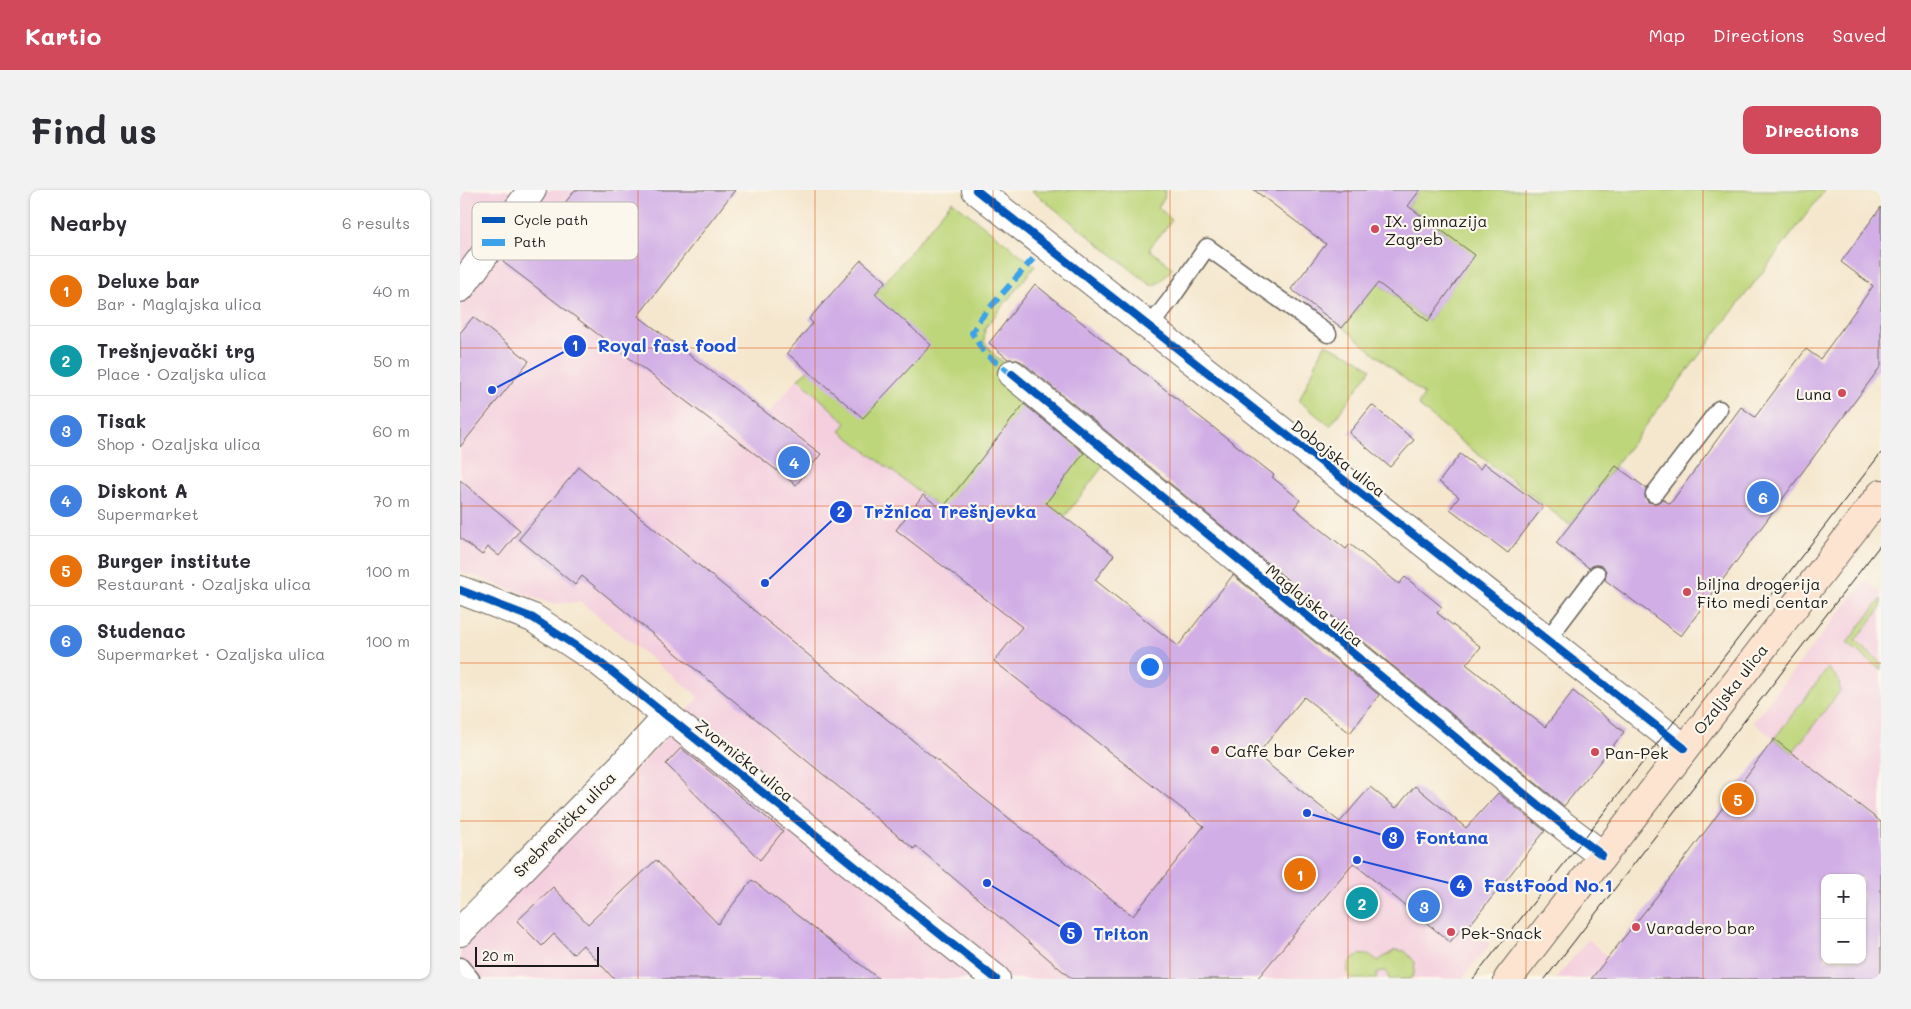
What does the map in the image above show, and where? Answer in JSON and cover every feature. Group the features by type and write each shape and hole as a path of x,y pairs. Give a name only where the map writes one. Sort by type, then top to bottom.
{"main road":[{"name":"Ozaljska ulica","path":"1508,979 1881,494"}],"street":[{"path":"523,202 532,190"},
{"name":"Dobojska ulica","path":"976,190 1684,748"},
{"path":"460,288 481,260"},
{"name":"Maglajska ulica","path":"1012,374 1557,821 1602,855"},
{"name":"Zvornička ulica","path":"464,598 533,618 597,660 996,979"},
{"name":"Srebrenička ulica","path":"460,932 624,764 668,716"}],"lane":[{"path":"1150,326 1207,247 1328,334"},
{"path":"1654,494 1719,409"},
{"path":"1547,640 1597,574"},
{"path":"460,966 471,979"}],"shaded area":[{"path":"460,190 575,190 579,202 472,202 472,260 599,260 610,294 768,414 798,378 846,423 840,431 1266,763 1490,944 1462,979 460,979 460,949 663,741 699,697 580,602 552,604 460,571"},
{"path":"1865,580 1881,593 1881,819 1855,802 1753,722"},
{"path":"1588,939 1608,957 1639,979 1556,979"}],"green space":[{"path":"1031,190 1165,190 1164,199 1158,207 1172,220 1149,249 1173,268 1160,282 1152,286"},
{"path":"1420,190 1825,190 1570,525 1458,439 1418,405 1424,395 1343,327 1362,303 1354,265 1428,321 1474,255 1408,206"},
{"path":"952,201 1035,266 985,328 984,341 994,355 1108,442 1106,462 1023,572 840,431 846,423 798,378 808,370 886,281"},
{"path":"1325,344 1356,358 1371,369 1330,426 1299,401"},
{"path":"1881,599 1881,608 1855,641 1881,663 1881,670 1847,643"},
{"path":"1828,668 1839,680 1840,691 1792,753 1774,739"},
{"path":"1395,950 1405,951 1415,962 1414,974 1410,979 1389,979 1386,971 1382,971 1377,973 1376,979 1350,979 1348,966 1354,957 1365,955 1378,961"}],"building":[{"path":"575,190 735,190 638,316 821,454 796,485 503,262 504,260 638,260 638,202 566,202"},
{"path":"1254,190 1420,190 1408,206 1475,255 1428,321 1378,283 1342,328 1291,289 1326,244"},
{"path":"1881,207 1881,366 1681,636 1605,580 1606,571 1603,566 1594,565 1589,568 1556,543 1616,466 1646,488 1645,497 1648,502 1657,503 1662,499 1670,504 1741,407 1755,417 1806,349 1820,359 1873,286 1841,262"},
{"path":"861,260 886,281 875,294 931,345 863,418 787,353 813,323 809,319"},
{"path":"1035,284 1125,358 1274,475 1272,477 1300,500 1294,508 1346,549 1350,544 1399,584 1405,577 1442,607 1437,613 1481,647 1466,664 1545,727 1573,691 1624,732 1564,806 1022,362 1008,359 989,343"},
{"path":"473,317 529,361 460,447 460,333"},
{"path":"1024,404 1084,453 1046,503 1114,555 1095,580 1178,646 1233,575 1379,695 1350,733 1304,697 1257,755 1340,822 1370,787 1396,808 1415,786 1466,828 1498,793 1545,831 1469,926 1465,924 1450,942 1353,863 1257,979 1072,979 916,846 914,849 582,576 575,585 519,539 579,467 977,793 1133,916 1204,826 994,661 1022,627 896,530 923,495 942,509"},
{"path":"1372,405 1414,440 1390,467 1349,433"},
{"path":"1460,454 1480,469 1484,463 1543,507 1508,553 1450,509 1459,497 1439,482"},
{"path":"460,480 520,530 499,556 488,547 482,555 460,538"},
{"path":"1774,739 1881,822 1881,979 1591,979 1657,896"},
{"path":"681,748 783,831 760,860 666,764"},
{"path":"656,860 718,924 752,880 879,979 614,979 583,945 573,954 554,934 542,946 517,921 553,887 588,924"}],"tram line":[{"path":"1473,979 1582,841 1881,453"},
{"path":"1545,979 1881,544"}],"marked path":[{"path":"1012,374 985,354 972,333 980,319 1033,259"}],"cycle path":[{"path":"976,190 1684,748"},
{"path":"1012,374 1565,827 1602,855"},
{"path":"460,590 533,618 597,660 996,979"}],"place":[{"name":"IX. gimnazija Zagreb","path":"1375,229"},
{"name":"Royal fast food","path":"492,390"},
{"name":"Luna","path":"1842,393"},
{"name":"Diskont A","path":"794,462"},
{"name":"Studenac","path":"1763,497"},
{"name":"Tržnica Trešnjevka","path":"765,583"},
{"name":"biljna drogerija Fito medi centar","path":"1687,592"},
{"name":"Caffe bar Ceker","path":"1215,750"},
{"name":"Pan-Pek","path":"1595,752"},
{"name":"Burger institute","path":"1738,799"},
{"name":"Fontana","path":"1307,813"},
{"name":"FastFood No.1","path":"1357,860"},
{"name":"Deluxe bar","path":"1300,874"},
{"name":"Triton","path":"987,883"},
{"name":"Trešnjevački trg","path":"1362,903"},
{"name":"Tisak","path":"1424,906"},
{"name":"Varadero bar","path":"1636,927"},
{"name":"Pek-Snack","path":"1451,932"}]}
